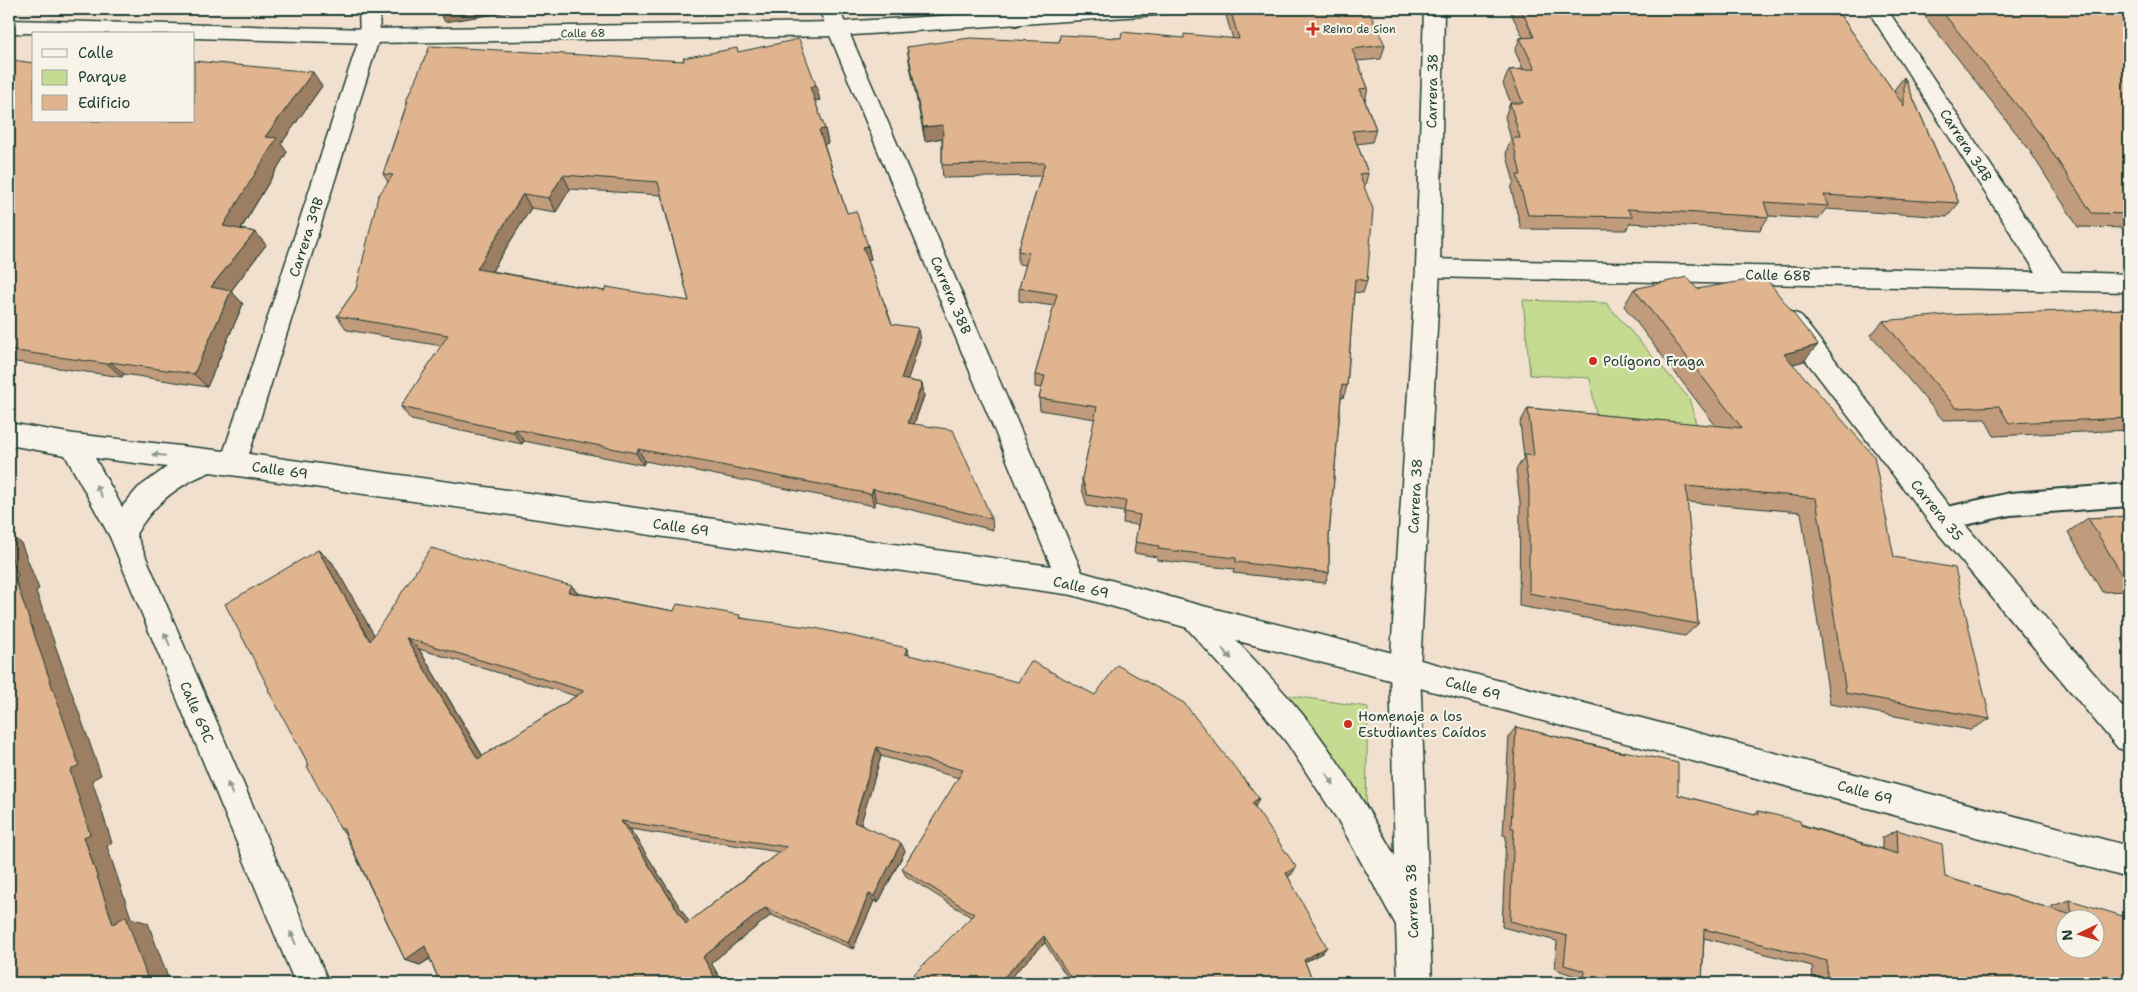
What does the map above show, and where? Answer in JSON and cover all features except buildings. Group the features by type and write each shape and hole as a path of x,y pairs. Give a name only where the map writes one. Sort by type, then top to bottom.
{"street":[{"name":"Carrera 39B","path":"220,462 370,36 369,9"},
{"name":"Calle 68","path":"9,27 370,36 1157,9"},
{"name":"Carrera 38","path":"1415,983 1405,670 1428,268 1434,9"},
{"name":"Carrera 34B","path":"1877,9 2055,281"},
{"name":"Carrera 38B","path":"834,19 1072,582"},
{"name":"Calle 68B","path":"1428,268 2129,282"},
{"name":"Carrera 35","path":"1755,275 1943,519 2129,737"},
{"name":"Calle 69","path":"9,434 1072,582 1195,617 1405,670 2129,862"},
{"name":"Calle 69C","path":"74,444 122,533 312,983"},
{"path":"122,533 141,503 156,489 190,468 220,462"},
{"path":"1195,617 1289,722 1310,750 1363,831 1412,922"}],"lane":[{"path":"1943,519 2010,504 2129,495"}],"green space":[{"name":"Polígono Fraga","path":"1523,300 1606,303 1689,398 1698,431 1596,414 1590,378 1530,375"},
{"path":"1279,694 1368,707 1366,808"}],"place":[{"name":"Reino de Sion","path":"1313,29"},
{"name":"Polígono Fraga","path":"1593,361"},
{"name":"Homenaje a los Estudiantes Caídos","path":"1348,724"}]}
